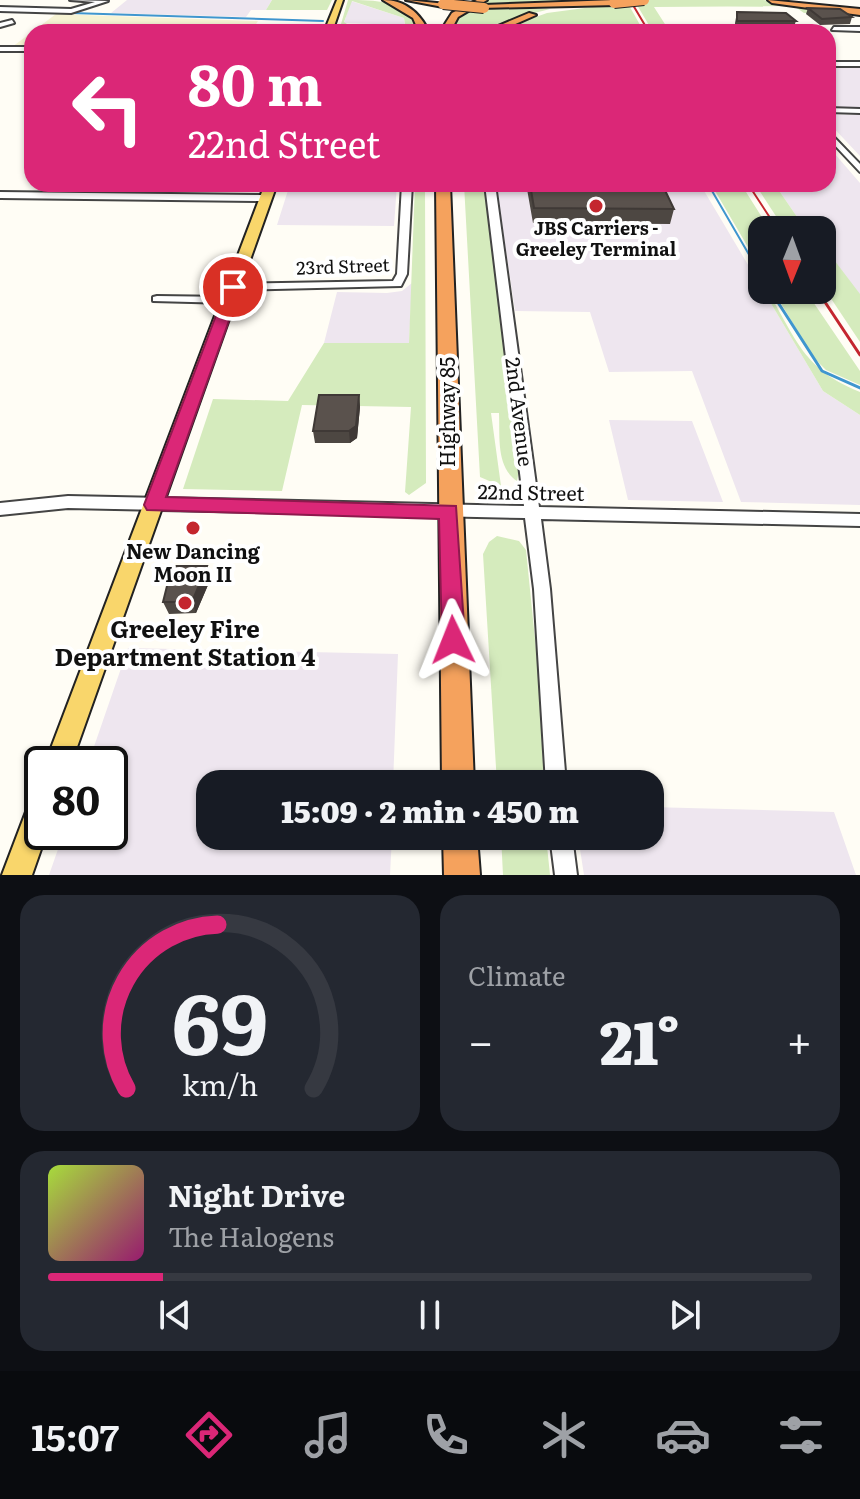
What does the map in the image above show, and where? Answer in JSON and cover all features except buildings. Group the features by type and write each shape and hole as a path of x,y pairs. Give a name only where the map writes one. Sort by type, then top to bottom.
{"highway":[{"path":"387,0 417,16 420,24"},
{"path":"410,0 560,5 596,0"},
{"path":"440,24 448,12 471,0"},
{"path":"509,24 531,15 655,0"},
{"path":"772,0 860,12"},
{"path":"803,0 830,3 852,0"},
{"path":"450,24 455,15 486,4 611,4"},
{"name":"Highway 85","path":"443,192 458,770"},
{"path":"461,850 462,875"}],"main road":[{"path":"331,24 340,0"},
{"path":"65,746 268,192"},
{"path":"17,875 26,850"}],"street":[{"path":"2,4 71,11 105,1 73,0"},
{"path":"2,4 94,5"},
{"path":"0,25 12,22"},
{"path":"836,29 860,29"},
{"path":"2,51 24,50"},
{"path":"836,64 860,64"},
{"path":"836,110 860,111"},
{"path":"836,142 860,169"},
{"name":"23rd Street","path":"159,295 397,284 401,277 406,192"},
{"name":"2nd Avenue","path":"491,192 532,513 549,672 555,770"},
{"path":"0,195 265,198"},
{"name":"22nd Street","path":"0,509 68,502 860,520"},
{"path":"563,850 566,875"}],"shaded area":[{"path":"127,0 272,0 266,10 251,10 246,17 111,13"},
{"path":"351,1 404,18 405,24 374,24 344,23"},
{"path":"56,14 258,21 256,24 43,24"},
{"path":"24,38 24,47 12,47"},
{"path":"836,67 860,67 860,108 836,107"},
{"path":"836,114 860,115 860,156 836,130"},
{"path":"836,155 860,183 860,298 836,264 836,216 796,216 780,192 836,192"},
{"path":"287,192 396,192 394,226 277,225"},
{"path":"497,192 705,192 748,265 748,304 771,304 823,391 860,415 860,505 741,502 692,371 609,372 590,312 515,311"},
{"path":"412,283 409,343 324,343 337,292 387,293 402,291"},
{"path":"609,420 692,421 723,502 628,500"},
{"path":"128,648 398,654 394,770 196,770 196,850 391,850 390,875 49,875 58,850 128,850 128,746 94,746"},
{"path":"664,807 834,812 856,875 584,875 580,850 664,850"}],"green space":[{"path":"272,0 332,0 327,10 266,10"},
{"path":"348,0 388,3 414,18 417,24 405,24 404,18 352,1 344,22 347,24 341,24"},
{"path":"489,0 588,0 493,3 488,5 570,6 482,9 550,9 502,24 455,24 463,13"},
{"path":"626,0 640,24 516,24 547,13 615,4 592,3"},
{"path":"634,0 763,0 856,13 804,13 794,6 654,7 665,24 648,24"},
{"path":"415,192 425,192 426,483 409,495 405,492 411,407 302,405 282,491 183,489 213,399 288,401 324,343 409,343"},
{"path":"464,192 485,192 519,470 517,481 505,468 500,451 499,413 491,413 501,486 480,477"},
{"path":"716,192 746,192 761,216 748,216 748,247"},
{"path":"760,192 780,192 796,216 776,216"},
{"path":"836,262 860,294 860,342 835,304"},
{"path":"771,304 775,304 813,363 860,392 860,415 823,391"},
{"path":"781,304 815,304 860,371 860,385 826,370 813,357"},
{"path":"497,536 519,541 526,550 538,669 543,770 496,770 483,554 489,542"},
{"path":"502,850 547,850 550,875 503,875"}],"waterway":[{"path":"71,13 323,21"},
{"path":"713,192 748,253"},
{"path":"779,304 822,371 860,388"}],"railway":[{"path":"630,0 644,24"},
{"path":"753,192 769,216"},
{"path":"826,304 860,355"}],"place":[{"name":"JBS Carriers - Greeley Terminal","path":"596,206"},
{"name":"New Dancing Moon II","path":"193,528"},
{"name":"Greeley Fire Department Station 4","path":"185,603"}],"route":[{"path":"233,287 154,505 449,511 453,640"}]}
